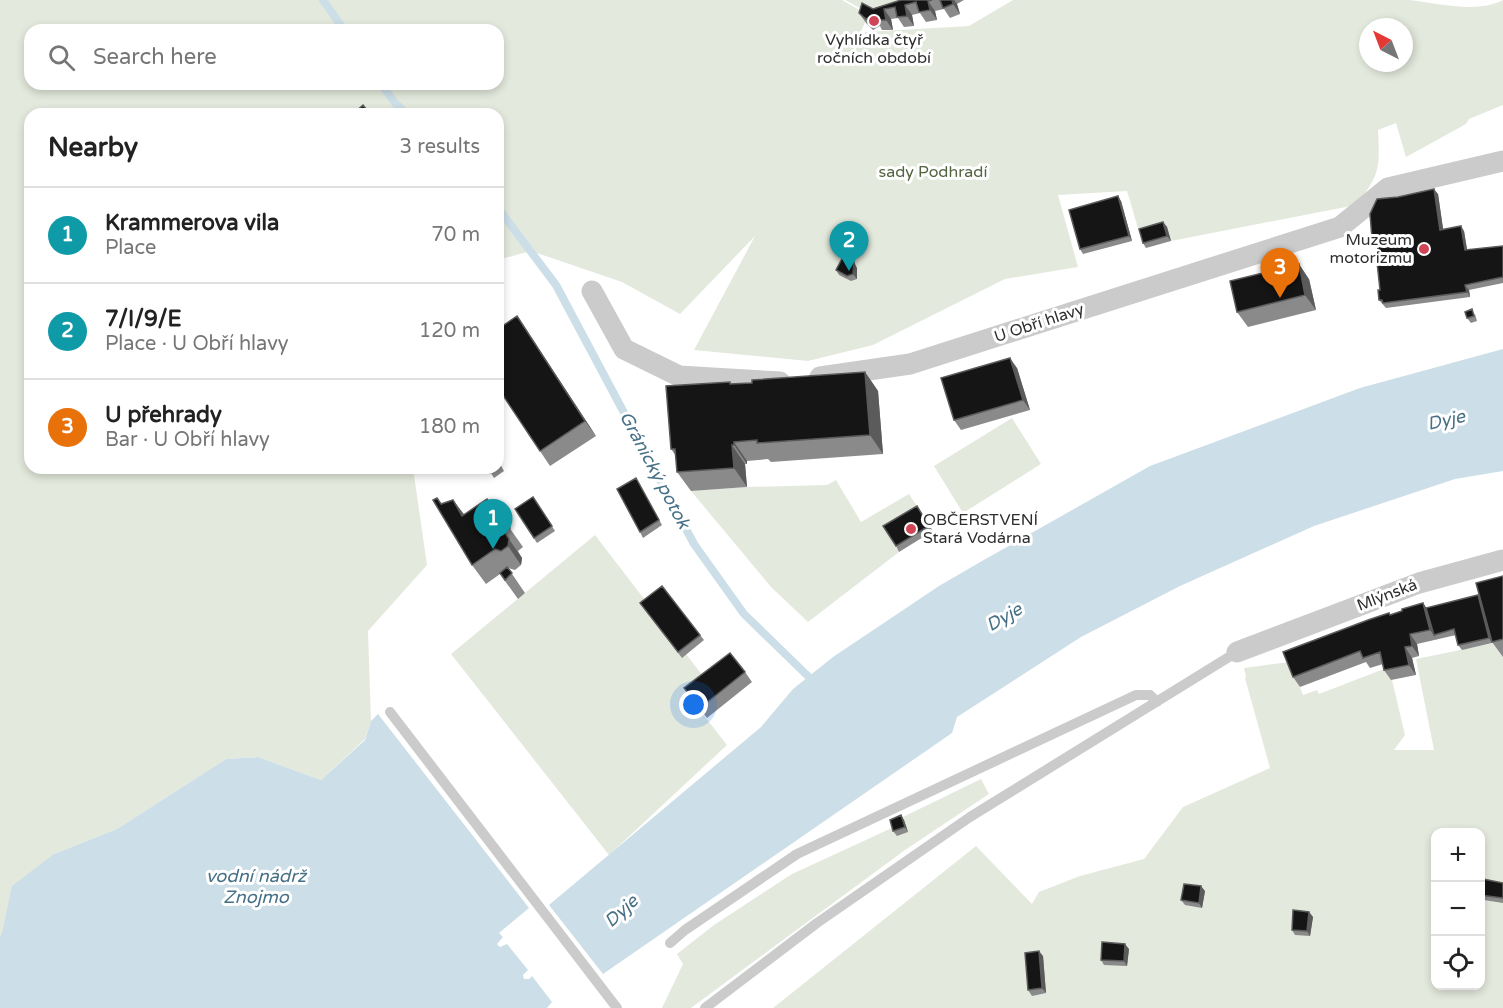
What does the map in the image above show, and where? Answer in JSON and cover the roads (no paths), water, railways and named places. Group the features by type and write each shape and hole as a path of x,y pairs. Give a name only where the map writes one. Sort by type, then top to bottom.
{"street":[{"name":"U Obří hlavy","path":"592,291 624,349 679,376 778,382 910,364 1340,227 1388,188 1503,161"},
{"name":"Mlýnská","path":"1237,652 1419,583 1503,560"}],"lane":[{"path":"705,1008 817,923 970,818 1237,652"},
{"path":"669,943 797,854 1136,695 1150,695 1157,702"},
{"path":"390,712 617,1008"}],"water":[{"name":"Dyje","path":"1503,349 1503,471 1455,479 1314,526 1180,586 1081,637 957,717 952,733 603,974 549,905 761,727 793,689 833,657 939,586 1150,466 1360,388"},
{"name":"vodní nádrž Znojmo","path":"378,714 529,908 499,933 503,937 497,944 500,947 507,944 528,970 523,975 524,979 532,976 552,1002 547,1008 0,1008 0,936 12,886 54,854 117,829 226,759 258,757 321,780 365,740 371,721"}],"waterway":[{"name":"Gránický potok","path":"323,0 340,24"},
{"name":"Gránický potok","path":"385,90 400,108"},
{"name":"Gránický potok","path":"504,216 556,285 694,544 744,614 814,682"}],"place":[{"name":"Vyhlídka čtyř ročních období","path":"874,21"},
{"name":"Muzeum motorizmu","path":"1424,249"},
{"name":"7/I/9/E","path":"849,271"},
{"name":"U přehrady","path":"1280,298"},
{"name":"OBČERSTVENÍ Stará Vodárna","path":"911,529"},
{"name":"Krammerova vila","path":"493,549"}],"park label":[{"name":"sady Podhradí","path":"933,172"}]}
